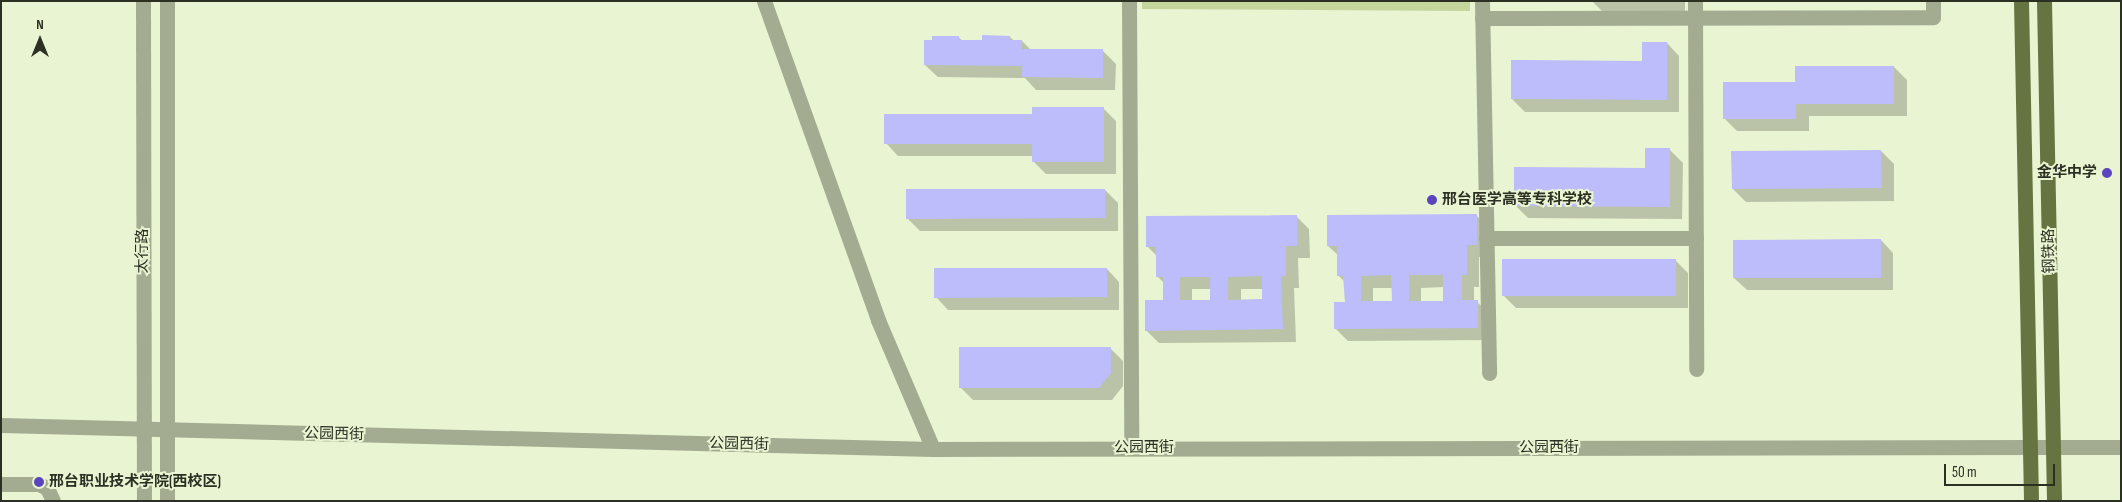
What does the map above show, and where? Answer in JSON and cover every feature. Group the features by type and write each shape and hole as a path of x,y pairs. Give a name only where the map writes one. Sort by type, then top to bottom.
{"main road":[{"name":"钢铁路","path":"2021,1 2032,501"},
{"name":"钢铁路","path":"2044,1 2054,501"}],"street":[{"name":"太行路","path":"143,1 144,501"},
{"name":"太行路","path":"166,1 167,501"},
{"path":"764,1 878,320 933,449"},
{"path":"1129,1 1131,448"},
{"path":"1482,1 1489,373"},
{"path":"1695,1 1696,369"},
{"path":"1482,18 1933,17 1933,1"},
{"path":"1486,238 1696,238"},
{"name":"公园西街","path":"1,425 933,449 2121,447"},
{"path":"1,484 38,484 47,488 53,501"}],"green space":[{"path":"1142,1 1470,1 1470,11 1142,9"}],"building":[{"path":"982,35 1010,36 1010,40 1022,40 1022,49 1103,49 1103,78 1022,77 1022,66 924,65 924,40 932,40 932,36 959,36 959,40 982,40"},
{"path":"1642,42 1667,42 1667,100 1511,99 1511,60 1642,61"},
{"path":"1795,66 1894,66 1894,104 1796,104 1796,119 1723,119 1723,82 1795,82"},
{"path":"1032,107 1104,107 1104,162 1032,162 1032,144 884,144 884,114 1032,114"},
{"path":"1645,148 1670,148 1670,207 1514,206 1514,167 1645,168"},
{"path":"1881,150 1882,188 1732,189 1731,151"},
{"path":"906,189 1105,189 1105,218 906,219"},
{"path":"1477,214 1477,245 1467,245 1467,275 1462,275 1462,300 1478,300 1478,328 1334,329 1334,302 1345,302 1343,276 1337,276 1337,246 1327,246 1327,215","holes":["1391,275 1392,301 1361,301 1361,276","1409,275 1443,275 1443,301 1409,301"]},
{"path":"1297,215 1297,246 1286,246 1286,276 1281,276 1283,329 1145,331 1145,300 1163,300 1163,277 1156,277 1156,247 1146,247 1146,216","holes":["1262,276 1262,299 1228,300 1228,277","1180,277 1210,277 1210,300 1180,300"]},
{"path":"1881,239 1881,278 1733,278 1733,240"},
{"path":"1502,259 1676,259 1676,296 1502,296"},
{"path":"934,268 1107,268 1107,297 934,298"},
{"path":"959,347 1111,347 1111,373 1099,388 959,388"}],"place":[{"name":"金华中学","path":"2107,173"},
{"name":"邢台医学高等专科学校","path":"1432,200"},
{"name":"邢台职业技术学院(西校区)","path":"39,482"}]}
